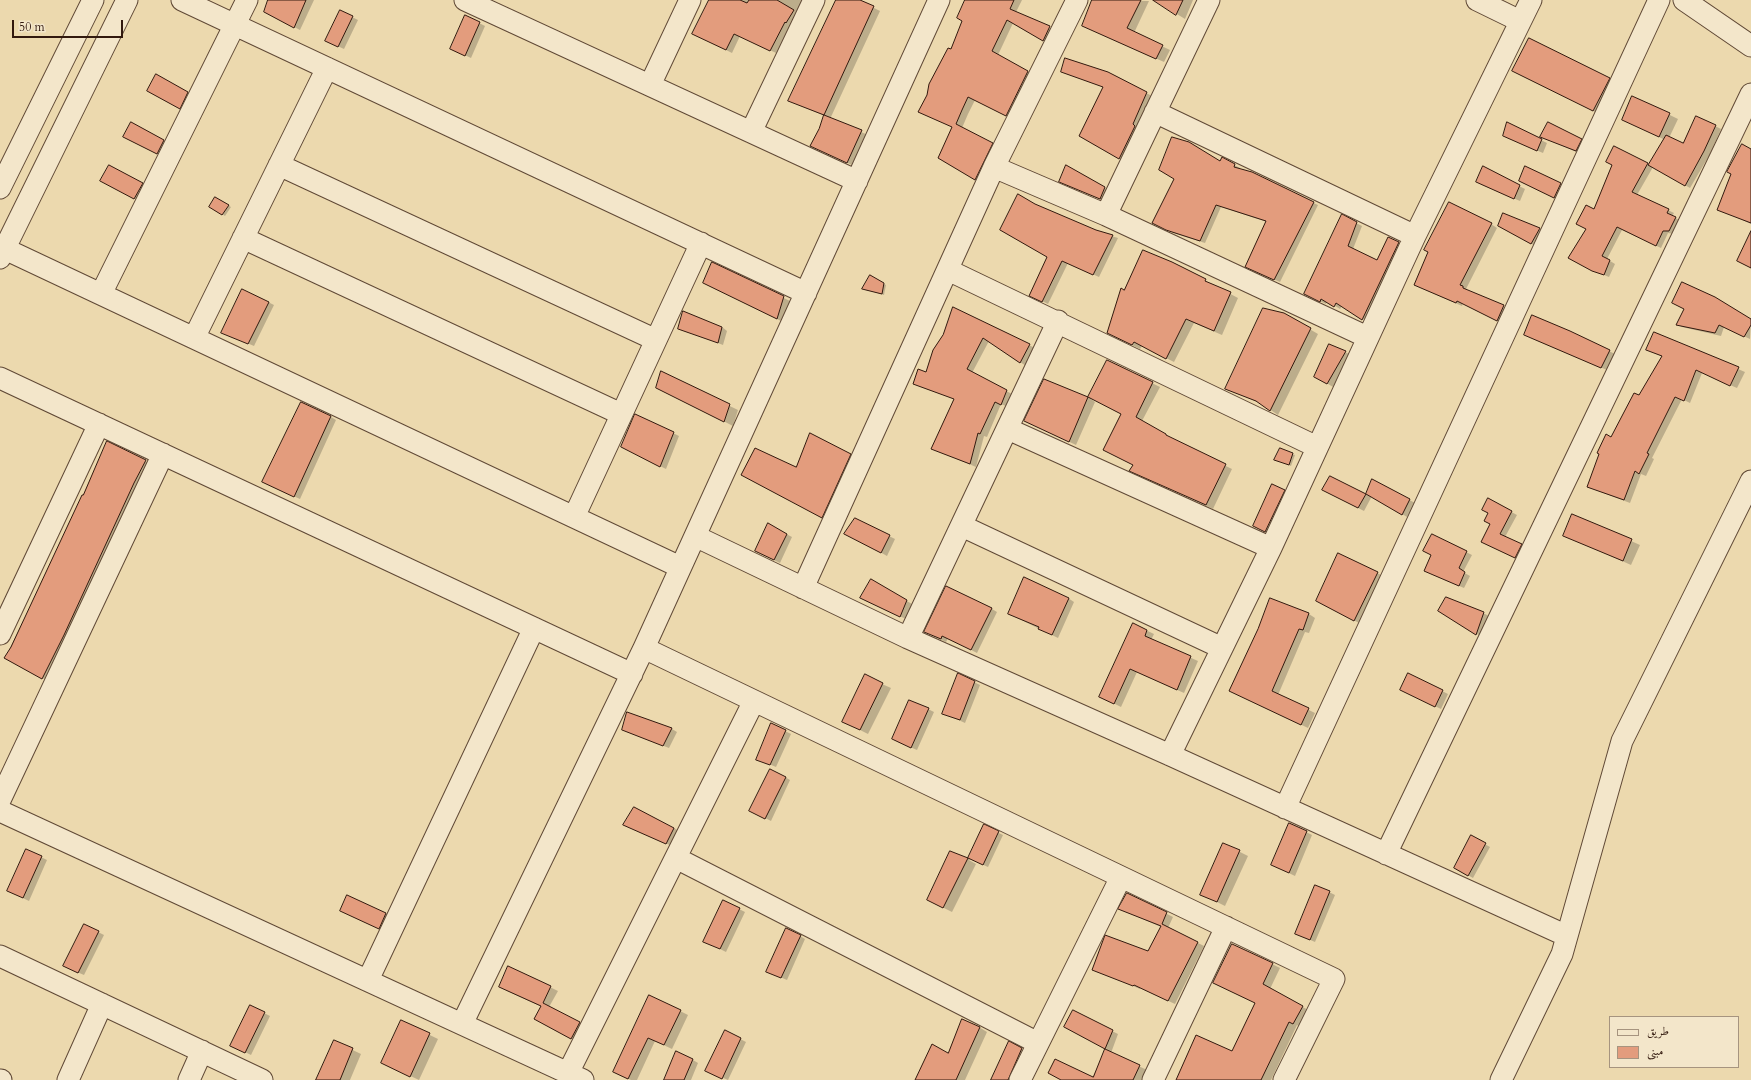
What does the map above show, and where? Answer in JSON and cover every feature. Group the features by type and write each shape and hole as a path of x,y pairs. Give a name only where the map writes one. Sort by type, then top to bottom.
{"street":[{"path":"0,188 93,0"},
{"path":"127,0 2,254 102,294 680,568"},
{"path":"182,0 806,293"},
{"path":"102,294 247,0"},
{"path":"465,0 857,181"},
{"path":"650,86 690,0"},
{"path":"751,132 814,0"},
{"path":"462,1024 632,674 938,0"},
{"path":"803,588 994,167 1077,0"},
{"path":"1106,215 1209,0"},
{"path":"1477,0 1520,21"},
{"path":"1170,755 1271,548 1367,337 1415,236 1531,0"},
{"path":"1285,808 1658,0"},
{"path":"1684,0 1751,46"},
{"path":"194,338 326,68"},
{"path":"1386,854 1751,94"},
{"path":"1155,112 1415,236"},
{"path":"279,165 656,340"},
{"path":"994,167 1106,215 1367,337"},
{"path":"243,238 622,414"},
{"path":"574,517 700,243"},
{"path":"948,270 1058,321 1317,447"},
{"path":"908,638 1058,321"},
{"path":"0,378 632,674"},
{"path":"0,634 99,424"},
{"path":"1008,429 1271,548"},
{"path":"0,800 163,454"},
{"path":"1501,1080 1562,954 1622,741 1751,481"},
{"path":"962,526 1222,648"},
{"path":"695,536 908,638 1170,755 1567,936"},
{"path":"368,980 534,628"},
{"path":"644,648 1334,979 1284,1080"},
{"path":"0,811 576,1077 676,858 754,701"},
{"path":"676,858 1038,1043"},
{"path":"1020,1080 1121,877"},
{"path":"1153,1080 1226,927"},
{"path":"0,956 262,1080"},
{"path":"68,1080 102,1004"},
{"path":"189,1080 202,1051"}],"building":[{"path":"268,0 306,0 294,28 264,12"},
{"path":"709,0 740,0 747,3 749,0 777,0 794,10 786,23 785,22 770,51 734,34 726,50 692,34"},
{"path":"836,0 860,0 874,6 824,115 788,101"},
{"path":"965,0 1014,0 1010,9 1050,26 1043,41 1007,20 992,51 1028,71 1006,116 968,97 956,124 993,143 975,180 938,158 952,127 918,112 927,95 929,84 948,48 951,49 962,21 957,18"},
{"path":"1092,0 1141,0 1127,28 1163,45 1156,59 1082,26"},
{"path":"1153,0 1183,0 1176,15"},
{"path":"340,10 353,16 338,47 325,41"},
{"path":"465,15 480,22 465,56 450,49"},
{"path":"1529,38 1610,78 1593,111 1512,71"},
{"path":"1065,58 1108,72 1147,92 1133,124 1135,126 1119,159 1079,136 1103,87 1061,72"},
{"path":"156,74 188,92 180,109 147,91"},
{"path":"1632,96 1670,113 1659,137 1622,120"},
{"path":"824,115 862,130 847,163 810,146 819,129"},
{"path":"1696,116 1716,125 1685,186 1648,165 1666,135 1683,143"},
{"path":"131,122 164,140 157,154 123,137"},
{"path":"1507,122 1542,139 1537,151 1503,136"},
{"path":"1548,122 1582,139 1576,151 1540,137"},
{"path":"1172,137 1189,142 1220,161 1222,157 1235,164 1234,167 1252,172 1314,202 1274,280 1245,267 1266,221 1216,205 1200,241 1166,230 1152,223 1174,179 1159,170"},
{"path":"1742,144 1751,149 1751,223 1717,210 1731,174 1727,172"},
{"path":"1614,146 1648,163 1632,192 1669,209 1667,213 1676,217 1669,231 1663,231 1656,246 1617,227 1602,256 1610,260 1604,275 1592,271 1568,258 1586,229 1576,224 1586,205 1594,209 1612,165 1606,162"},
{"path":"109,165 143,183 134,199 100,181"},
{"path":"1066,165 1105,187 1100,199 1059,182"},
{"path":"1483,166 1520,185 1514,199 1476,182"},
{"path":"1525,166 1561,183 1554,198 1519,181"},
{"path":"1018,194 1035,204 1096,230 1113,235 1093,275 1062,261 1042,302 1029,296 1047,257 1000,230"},
{"path":"215,197 229,205 222,215 209,207"},
{"path":"1449,202 1492,223 1460,285 1463,286 1463,288 1504,305 1497,321 1457,301 1456,303 1414,285 1428,252 1424,250"},
{"path":"1503,213 1540,228 1531,244 1498,226"},
{"path":"1342,214 1357,222 1348,246 1377,260 1388,237 1399,242 1362,320 1336,303 1334,307 1321,299 1320,302 1304,294"},
{"path":"1751,231 1751,268 1737,261"},
{"path":"1143,250 1172,262 1206,279 1205,281 1231,292 1214,331 1186,319 1166,359 1134,342 1132,345 1107,333 1121,288 1124,290"},
{"path":"712,262 784,296 777,319 703,283"},
{"path":"870,275 884,283 882,294 862,289"},
{"path":"1682,282 1715,297 1751,319 1751,325 1744,337 1719,325 1715,333 1676,325 1684,309 1672,303"},
{"path":"242,289 269,302 248,344 221,333"},
{"path":"953,307 1030,344 1020,363 983,338 967,369 1007,390 1001,405 995,402 980,434 978,433 970,464 931,449 954,399 913,384 918,369 926,372 933,350 943,335"},
{"path":"1263,308 1284,313 1311,328 1270,411 1256,401 1225,389"},
{"path":"683,311 722,327 718,343 678,329"},
{"path":"1532,315 1610,350 1601,368 1524,335"},
{"path":"1654,332 1739,367 1730,386 1696,370 1684,401 1675,397 1647,453 1649,454 1639,474 1635,471 1624,500 1587,487 1599,454 1597,453 1606,434 1611,437 1634,393 1639,395 1662,356 1646,350"},
{"path":"1329,344 1346,351 1327,384 1314,377"},
{"path":"1107,360 1153,382 1136,417 1166,435 1226,464 1206,505 1129,471 1133,465 1103,450 1121,414 1088,397"},
{"path":"661,371 730,404 724,422 656,388"},
{"path":"1044,379 1088,397 1069,442 1024,421"},
{"path":"301,402 331,416 294,497 262,482"},
{"path":"635,414 674,432 660,467 621,447"},
{"path":"810,433 851,454 822,518 741,475 755,448 796,467"},
{"path":"107,441 146,460 42,679 4,658 11,647"},
{"path":"1280,448 1293,453 1289,465 1274,460"},
{"path":"1330,476 1366,494 1358,508 1322,490"},
{"path":"1372,479 1410,499 1402,515 1366,494"},
{"path":"1272,484 1285,490 1265,532 1253,526"},
{"path":"1488,498 1512,511 1500,534 1522,544 1515,558 1481,542 1490,524 1484,521 1488,513 1482,510"},
{"path":"1572,514 1632,539 1623,561 1563,536"},
{"path":"855,518 890,535 881,553 844,534"},
{"path":"768,523 787,534 774,560 755,551"},
{"path":"1432,534 1467,551 1459,568 1465,572 1459,586 1424,571 1431,555 1423,551"},
{"path":"1338,553 1378,572 1354,621 1316,601"},
{"path":"1024,577 1069,598 1052,635 1038,629 1039,627 1008,614"},
{"path":"871,579 907,600 900,617 860,598"},
{"path":"946,586 992,608 971,650 942,636 941,639 924,632"},
{"path":"1446,597 1484,612 1476,635 1438,611"},
{"path":"1270,598 1309,613 1303,630 1299,629 1272,691 1309,708 1301,725 1229,691 1258,629"},
{"path":"1133,623 1147,630 1145,636 1191,656 1177,690 1130,669 1114,704 1099,697"},
{"path":"958,673 975,681 960,720 942,714"},
{"path":"1408,673 1443,690 1435,707 1400,690"},
{"path":"865,674 883,683 860,730 842,722"},
{"path":"909,700 929,708 911,748 892,739"},
{"path":"627,712 672,728 663,746 622,730"},
{"path":"771,723 786,730 770,765 756,760"},
{"path":"770,769 786,777 765,819 749,811"},
{"path":"634,807 674,828 666,844 623,825"},
{"path":"1289,823 1307,831 1289,873 1271,865"},
{"path":"984,824 999,831 983,865 968,858"},
{"path":"1471,835 1486,843 1468,876 1454,868"},
{"path":"1223,843 1240,850 1217,902 1200,895"},
{"path":"26,849 42,856 23,898 7,891"},
{"path":"950,851 968,858 943,908 927,900"},
{"path":"1315,885 1330,891 1310,940 1295,934"},
{"path":"1127,893 1167,912 1162,924 1198,942 1168,1001 1134,985 1133,986 1092,970 1105,935 1148,951 1161,926 1118,909"},
{"path":"347,895 386,913 379,929 340,911"},
{"path":"723,900 740,908 720,949 703,942"},
{"path":"84,924 99,931 78,973 63,966"},
{"path":"786,928 801,935 781,978 766,972"},
{"path":"1232,944 1273,963 1263,984 1303,1006 1293,1024 1289,1022 1261,1080 1176,1080 1196,1035 1232,1051 1255,1003 1213,983"},
{"path":"508,966 551,986 543,1003 580,1022 571,1039 534,1019 541,1006 499,987"},
{"path":"649,995 681,1010 664,1045 648,1038 628,1079 613,1072"},
{"path":"250,1005 265,1012 245,1053 230,1046"},
{"path":"1073,1010 1113,1030 1105,1049 1064,1027"},
{"path":"962,1019 980,1027 956,1080 915,1080 932,1044 948,1053"},
{"path":"401,1020 430,1033 410,1077 381,1063"},
{"path":"725,1030 741,1038 722,1079 705,1071"},
{"path":"334,1040 353,1048 340,1080 316,1080"},
{"path":"1009,1041 1022,1048 1008,1080 991,1080"},
{"path":"1105,1049 1140,1065 1133,1080 1061,1080 1048,1073 1055,1059 1093,1077"},
{"path":"676,1051 693,1059 684,1080 664,1080"}]}
